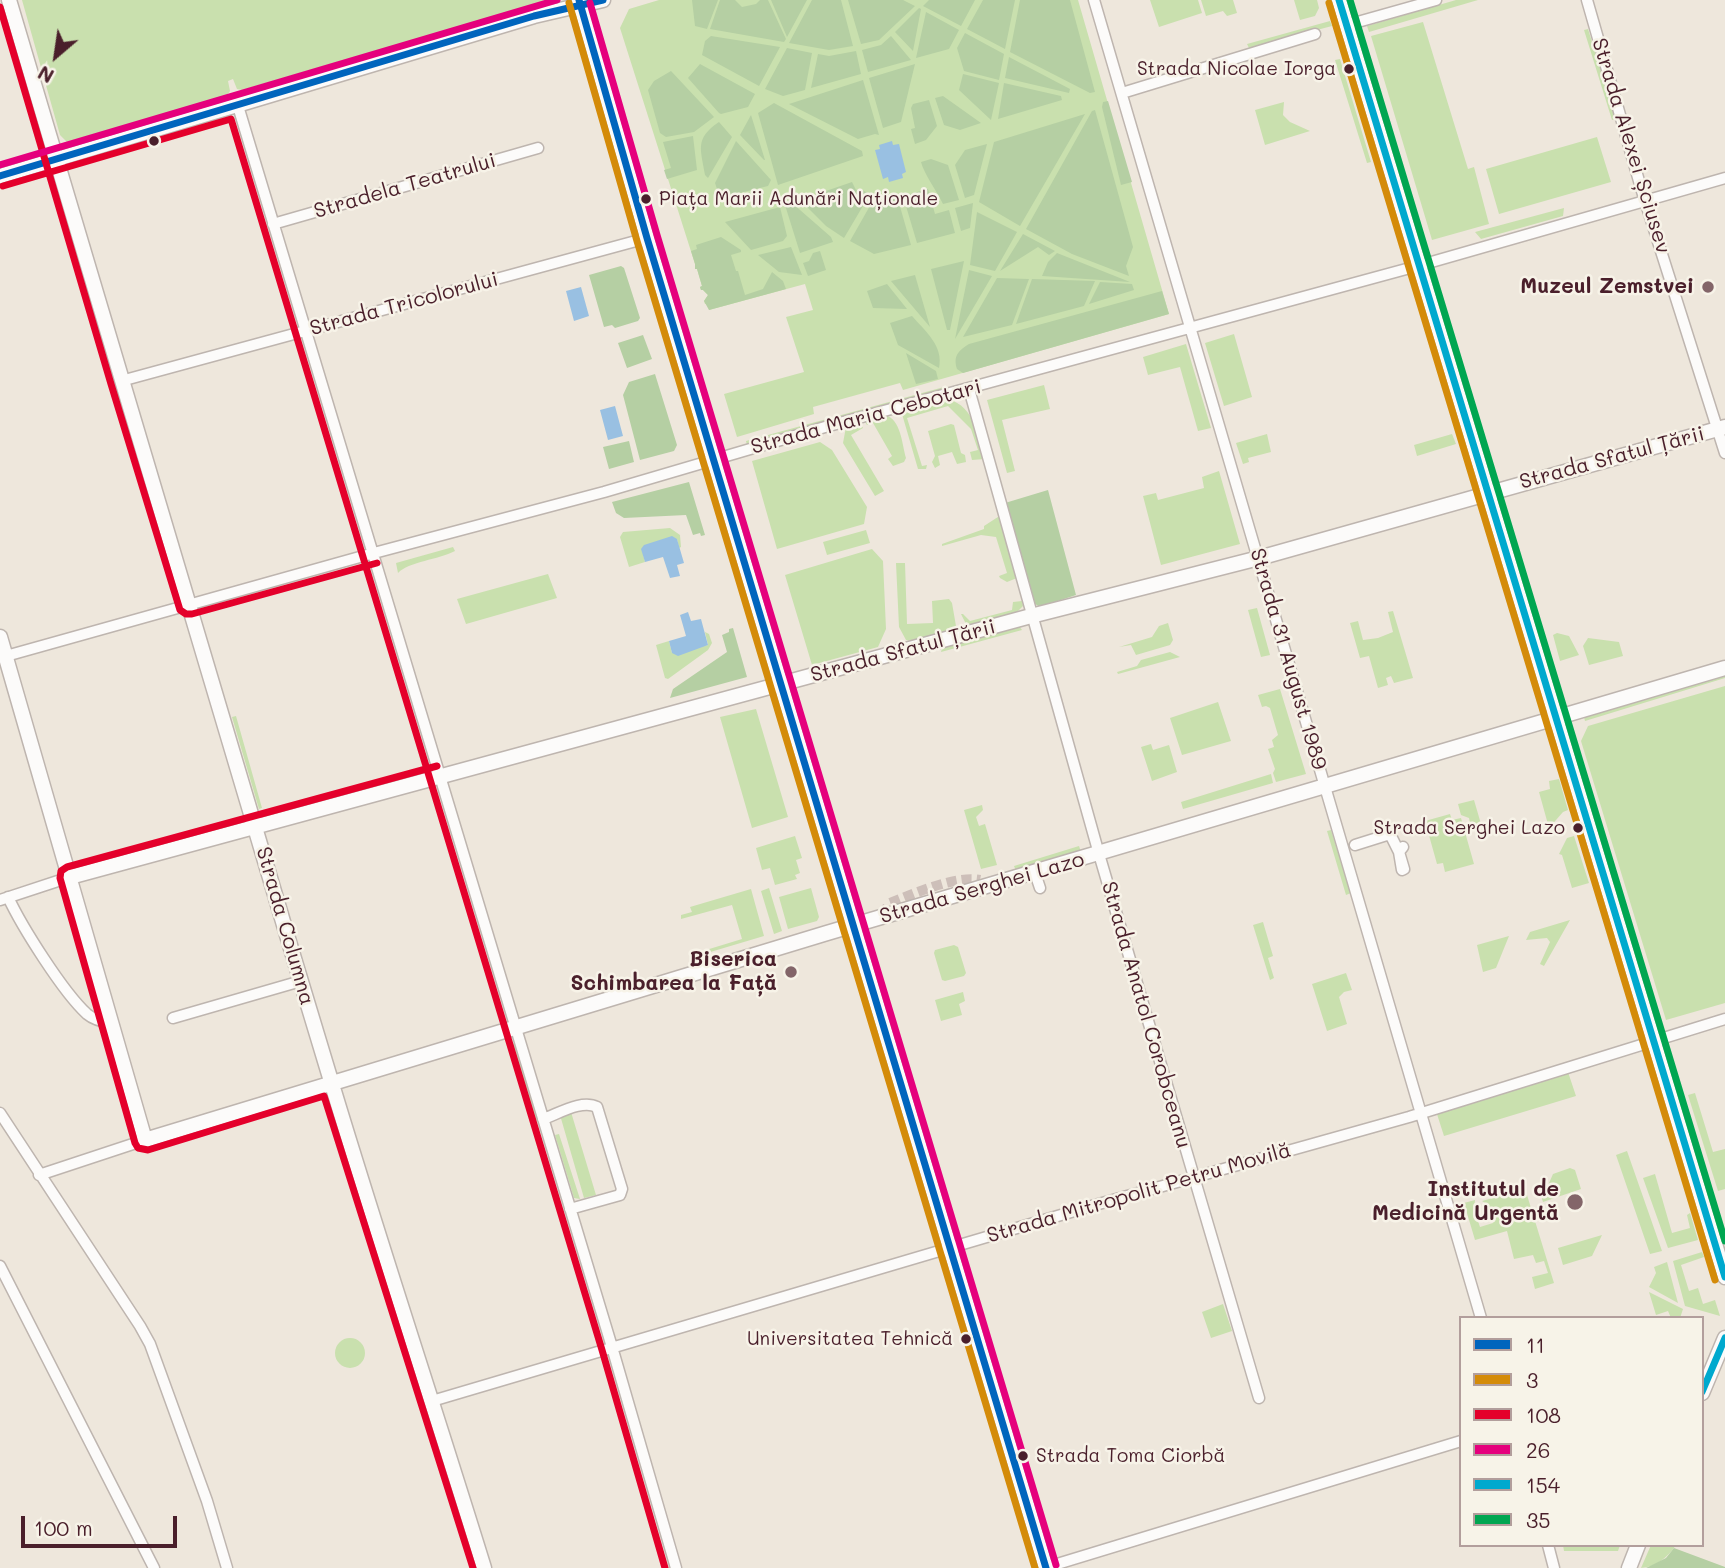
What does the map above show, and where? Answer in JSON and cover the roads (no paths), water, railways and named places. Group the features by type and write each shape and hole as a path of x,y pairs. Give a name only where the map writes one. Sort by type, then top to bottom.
{"main road":[{"name":"Strada Columna","path":"9,0 331,1083 484,1568"},
{"path":"0,176 534,16 579,3 603,0"},
{"path":"1339,0 1490,492 1725,1277"},
{"path":"579,3 1045,1568"},
{"name":"Strada Sfatul Țării","path":"70,877 781,683 1259,558 1722,428"},
{"path":"0,636 145,1140"},
{"name":"Strada Serghei Lazo","path":"145,1140 853,925 964,896 986,883 1035,873 1725,668"},
{"path":"1713,1235 1725,1254"},
{"path":"1704,1387 1725,1338"},
{"path":"1629,1568 1637,1547"}],"street":[{"name":"Strada 31 August 1989","path":"1094,0 1480,1316"},
{"path":"1347,25 1436,0"},
{"name":"Strada Alexei Șciusev","path":"1587,0 1646,200 1722,428 1725,453"},
{"path":"1122,93 1315,34"},
{"path":"238,106 612,1347 676,1568"},
{"name":"Stradela Teatrului","path":"273,224 538,148"},
{"name":"Strada Maria Cebotari","path":"6,656 1421,265 1725,178"},
{"name":"Strada Tricolorului","path":"121,381 648,238"},
{"name":"Strada Anatol Corobceanu","path":"970,389 1099,854 1259,1398"},
{"path":"1355,845 1390,834 1399,844"},
{"path":"1035,873 1040,888"},
{"name":"Strada Sfatul Țării","path":"4,898 70,877"},
{"path":"4,898 63,986 88,1014 104,1023 112,1023"},
{"path":"173,1018 301,981"},
{"name":"Strada Mitropolit Petru Movilă","path":"432,1401 1421,1113 1725,1018"},
{"path":"543,1119 584,1105 592,1104 597,1107 622,1189 620,1195 570,1209"},
{"path":"0,1113 4,1130 39,1175 150,1344 207,1501 227,1568"},
{"name":"Strada Serghei Lazo","path":"39,1175 145,1140"},
{"path":"0,1266 154,1568"},
{"path":"1045,1568 1459,1442"},
{"path":"1549,1547 1554,1568"}],"water":[{"path":"892,141 893,145 899,144 906,172 902,174 903,178 889,182 888,177 883,179 875,150 880,149 879,145"},
{"path":"581,287 589,316 574,321 566,291"},
{"path":"615,406 623,436 608,440 600,410"},
{"path":"672,536 677,539 684,563 677,565 680,576 670,578 663,557 645,562 641,549 644,545"},
{"path":"688,612 691,621 701,619 708,645 678,656 672,653 669,641 686,636 680,615"}],"tunnel":[{"path":"886,916 885,910 890,903 910,895 959,880 980,880"}],"place":[{"name":"Strada Nicolae Iorga","path":"1349,69"},
{"name":"Piața Marii Adunări Naționale","path":"646,199"},
{"name":"Muzeul Zemstvei","path":"1708,287"},
{"name":"Strada Serghei Lazo","path":"1578,828"},
{"name":"Biserica Schimbarea la Față","path":"791,972"},
{"name":"Institutul de Medicină Urgentă","path":"1575,1202"},
{"name":"Universitatea Tehnică","path":"966,1339"},
{"name":"Strada Toma Ciorbă","path":"1023,1456"}]}
